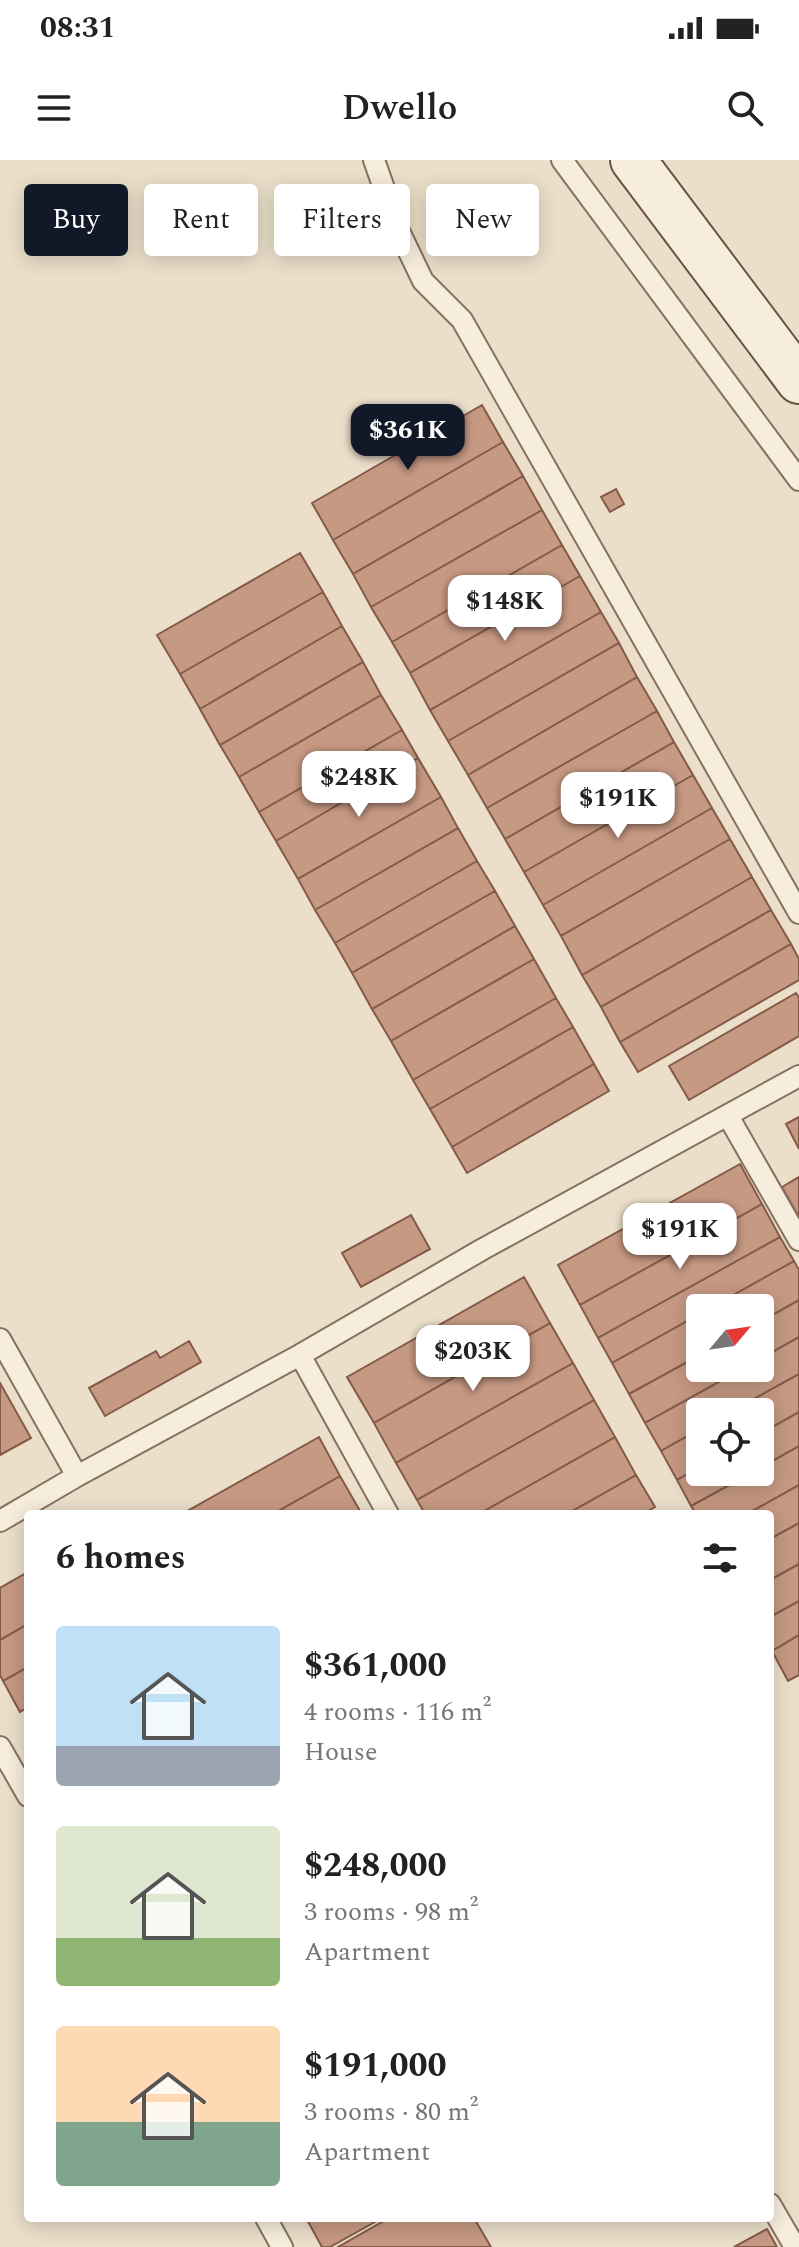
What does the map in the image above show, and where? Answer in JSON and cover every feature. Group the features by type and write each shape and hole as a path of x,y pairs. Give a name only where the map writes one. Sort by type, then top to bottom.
{"main road":[{"path":"633,160 799,381"}],"lane":[{"path":"374,160 399,231 423,281 462,320 799,913"},
{"path":"562,160 799,480"},
{"path":"0,1521 300,1355 483,1249 799,1076"},
{"path":"728,1116 799,1240"},
{"path":"0,1339 77,1476"},
{"path":"300,1355 386,1510"},
{"path":"0,1747 24,1789"},
{"path":"774,2211 795,2247"},
{"path":"268,2222 282,2247"}],"building":[{"path":"482,405 503,442 333,540 312,503"},
{"path":"503,442 523,476 353,574 333,540"},
{"path":"523,476 542,510 371,607 353,574"},
{"path":"616,489 624,504 610,512 601,497"},
{"path":"542,510 562,545 392,642 371,607"},
{"path":"562,545 580,576 410,673 392,642"},
{"path":"300,553 323,592 180,674 157,635"},
{"path":"580,576 601,612 430,710 410,673"},
{"path":"323,592 342,626 200,709 180,674"},
{"path":"601,612 619,643 448,741 430,710"},
{"path":"342,626 363,662 220,745 200,709"},
{"path":"619,643 637,677 468,775 448,741"},
{"path":"363,662 381,695 239,777 220,745"},
{"path":"637,677 657,711 487,808 468,775"},
{"path":"381,695 402,730 259,812 239,777"},
{"path":"657,711 674,742 505,839 487,808"},
{"path":"402,730 418,758 276,841 259,812"},
{"path":"674,742 693,775 524,872 505,839"},
{"path":"418,758 441,797 298,879 276,841"},
{"path":"693,775 712,808 543,905 524,872"},
{"path":"441,797 458,828 315,910 298,879"},
{"path":"712,808 730,839 561,936 543,905"},
{"path":"458,828 477,861 335,943 315,910"},
{"path":"730,839 752,877 582,975 561,936"},
{"path":"477,861 495,891 352,973 335,943"},
{"path":"752,877 771,910 601,1007 582,975"},
{"path":"495,891 515,926 372,1009 352,973"},
{"path":"771,910 791,944 620,1042 601,1007"},
{"path":"515,926 534,959 391,1041 372,1009"},
{"path":"791,944 799,959 799,980 638,1072 620,1042"},
{"path":"534,959 556,998 413,1080 391,1041"},
{"path":"796,993 799,998 799,1036 689,1100 669,1066"},
{"path":"556,998 573,1027 430,1109 413,1080"},
{"path":"573,1027 594,1064 452,1147 430,1109"},
{"path":"594,1064 609,1091 467,1173 452,1147"},
{"path":"799,1117 799,1149 786,1124"},
{"path":"740,1164 762,1204 580,1305 558,1265"},
{"path":"799,1177 799,1217 782,1187"},
{"path":"762,1204 780,1237 598,1338 580,1305"},
{"path":"411,1215 430,1249 361,1287 342,1253"},
{"path":"780,1237 794,1261 735,1294 686,1294 686,1322 612,1363 598,1338"},
{"path":"794,1261 799,1270 799,1300 774,1314 774,1294 735,1294"},
{"path":"524,1277 550,1323 374,1423 347,1377"},
{"path":"799,1300 799,1337 774,1351 774,1314"},
{"path":"686,1322 686,1363 629,1394 612,1363"},
{"path":"550,1323 573,1363 396,1463 374,1423"},
{"path":"799,1337 799,1374 755,1398 690,1398 719,1382 774,1382 774,1351"},
{"path":"189,1341 201,1362 105,1416 89,1388 156,1351 160,1358"},
{"path":"573,1363 594,1400 417,1500 396,1463"},
{"path":"686,1363 686,1382 719,1382 645,1423 629,1394"},
{"path":"799,1374 799,1412 774,1426 774,1398 755,1398"},
{"path":"0,1383 31,1438 0,1455"},
{"path":"594,1400 615,1437 486,1510 423,1510 417,1500"},
{"path":"686,1400 686,1437 661,1451 645,1423"},
{"path":"799,1412 799,1446 774,1460 774,1426"},
{"path":"319,1437 340,1476 280,1510 189,1510"},
{"path":"615,1437 636,1475 574,1510 486,1510"},
{"path":"686,1437 686,1475 677,1480 661,1451"},
{"path":"799,1446 799,1485 754,1510 694,1510 691,1506 727,1486 774,1486 774,1460"},
{"path":"636,1475 655,1507 650,1510 574,1510"},
{"path":"686,1475 686,1486 727,1486 691,1506 677,1480"},
{"path":"340,1476 359,1510 280,1510"},
{"path":"799,1485 799,1523 774,1537 774,1510 754,1510"},
{"path":"799,1523 799,1564 774,1578 774,1537"},
{"path":"799,1564 799,1601 774,1615 774,1578"},
{"path":"24,1574 24,1626 0,1640 0,1588"},
{"path":"799,1601 799,1635 774,1650 774,1615"},
{"path":"24,1626 24,1669 3,1681 0,1675 0,1640"},
{"path":"799,1635 799,1675 788,1681 774,1650"},
{"path":"24,1669 24,1710 20,1712 3,1681"},
{"path":"308,2222 375,2222 330,2247 322,2247"},
{"path":"382,2222 476,2222 491,2247 338,2247"},
{"path":"767,2229 777,2247 734,2247"}]}
